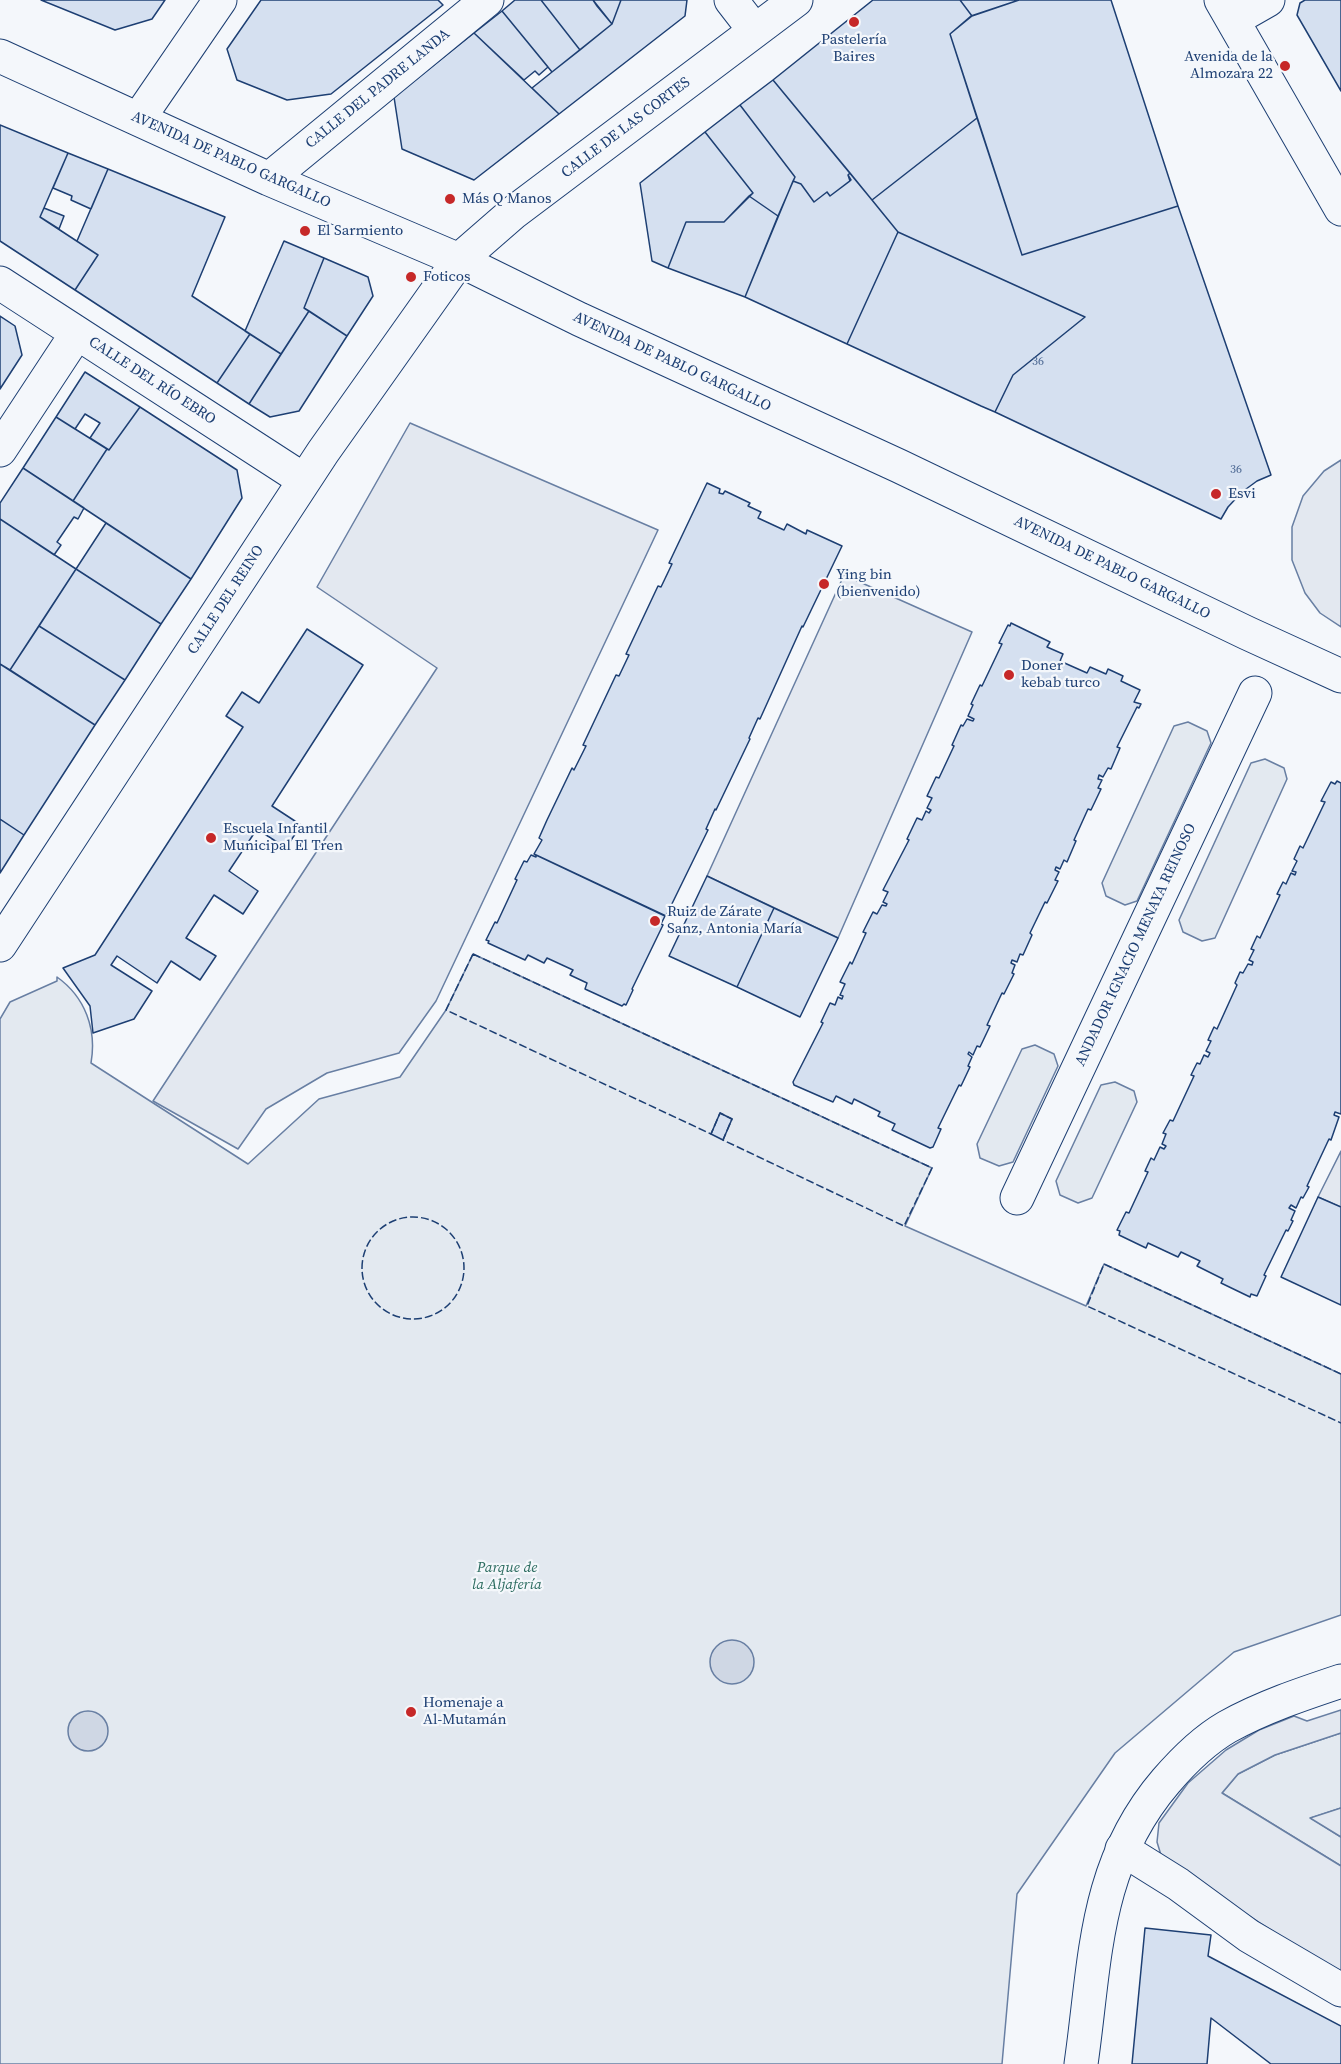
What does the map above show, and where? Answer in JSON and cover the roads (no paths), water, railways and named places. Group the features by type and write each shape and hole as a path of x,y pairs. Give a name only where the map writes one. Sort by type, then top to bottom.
{"street":[{"path":"139,118 220,0"},
{"name":"CALLE DEL PADRE LANDA","path":"269,179 318,136 488,0"},
{"path":"731,0 755,31"},
{"name":"CALLE DE LAS CORTES","path":"459,260 513,213 796,0"},
{"path":"1268,0 1227,10 1341,209"},
{"name":"AVENIDA DE PABLO GARGALLO","path":"0,56 269,179 459,260 579,319 899,466 1341,676"},
{"name":"CALLE DEL REINO","path":"0,945 304,480 459,260"},
{"name":"CALLE DEL RÍO EBRO","path":"0,283 304,480"},
{"path":"0,450 77,333"},
{"name":"ANDADOR IGNACIO MENAYA REINOSO","path":"1017,1198 1255,693"},
{"path":"1081,2064 1098,1933 1105,1898 1122,1849 1137,1820 1155,1794 1180,1765 1200,1746 1226,1728 1255,1713 1341,1681"},
{"path":"1122,1849 1178,1884 1249,1936 1341,1990"}],"place":[{"name":"Pastelería Baires","path":"854,22"},
{"name":"Avenida de la Almozara 22","path":"1285,66"},
{"name":"Más Q Manos","path":"450,199"},
{"name":"El Sarmiento","path":"305,231"},
{"name":"Foticos","path":"411,277"},
{"name":"Esvi","path":"1216,494"},
{"name":"Ying bin (bienvenido)","path":"824,584"},
{"name":"Doner kebab turco","path":"1009,675"},
{"name":"Escuela Infantil Municipal El Tren","path":"211,838"},
{"name":"Ruiz de Zárate Sanz, Antonia María","path":"655,921"},
{"name":"Homenaje a Al-Mutamán","path":"411,1712"}],"park label":[{"name":"Parque de la Aljafería","path":"507,1576"}]}
